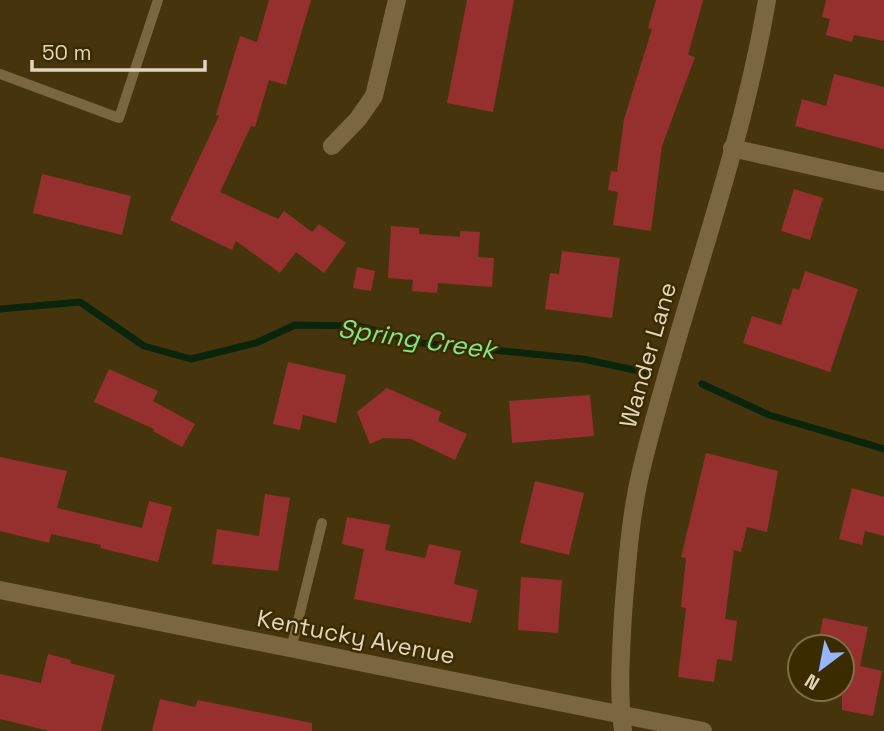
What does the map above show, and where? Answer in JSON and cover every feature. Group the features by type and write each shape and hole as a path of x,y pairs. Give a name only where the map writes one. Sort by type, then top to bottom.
{"street":[{"path":"332,146 358,119 374,96 397,0"},
{"name":"Wander Lane","path":"622,722 625,594 631,530 641,468 732,148 767,0"},
{"path":"732,148 884,183"},
{"name":"Kentucky Avenue","path":"0,590 291,649 622,722 703,731"}],"lane":[{"path":"0,74 119,118 158,0"},
{"path":"291,649 322,523"}],"building":[{"path":"269,0 311,0 286,85 269,80 255,127 251,126 220,192 278,219 284,211 312,232 319,224 346,243 324,273 296,252 280,273 236,241 232,250 170,220 219,116 216,115 240,36 257,42"},
{"path":"467,0 514,0 493,112 447,103"},
{"path":"656,0 703,0 688,55 695,57 662,146 651,231 613,225 618,192 608,190 611,171 617,172 624,119 652,29 648,28"},
{"path":"826,0 884,0 884,41 854,35 852,42 826,35 830,19 822,17"},
{"path":"834,74 884,87 884,149 795,126 802,99 826,106"},
{"path":"42,174 131,196 122,235 33,213"},
{"path":"794,189 823,198 810,240 781,231"},
{"path":"391,226 419,228 419,234 460,237 460,231 480,232 478,257 494,258 492,287 438,283 437,293 412,291 413,280 388,278"},
{"path":"562,251 620,258 612,318 545,309 550,273 559,274"},
{"path":"357,267 375,271 371,291 353,288"},
{"path":"805,271 858,289 830,372 743,343 752,316 781,325 793,288 799,290"},
{"path":"288,362 346,375 336,423 303,415 300,430 273,424"},
{"path":"109,369 158,391 153,401 195,424 182,447 153,431 154,429 94,402"},
{"path":"387,388 441,412 438,421 467,434 455,460 411,439 383,438 370,444 357,412"},
{"path":"590,395 594,436 512,443 509,401"},
{"path":"706,453 778,471 767,532 747,527 741,552 734,550 725,619 737,621 732,661 717,659 714,682 678,677 686,608 681,607 686,558 681,557"},
{"path":"0,457 67,471 57,508 142,528 149,501 172,507 158,562 51,534 49,543 0,531"},
{"path":"535,481 584,493 569,555 520,543"},
{"path":"852,488 884,497 884,536 865,531 862,545 839,539"},
{"path":"265,494 290,498 278,571 212,564 217,529 259,536"},
{"path":"347,517 390,525 385,550 425,558 429,544 461,551 454,584 478,590 471,623 354,599 364,549 342,544"},
{"path":"521,577 562,580 558,633 518,630"},
{"path":"823,618 868,627 860,666 882,671 873,716 842,710 842,703 856,703 856,633 820,633"},
{"path":"48,654 115,675 101,731 49,731 0,719 0,674 41,683"},
{"path":"160,699 195,707 198,700 312,723 312,731 152,731"}],"waterway":[{"name":"Spring Creek","path":"0,309 80,302 144,346 191,359 256,343 295,325 358,326 421,343 583,359 644,372"},
{"name":"Spring Creek","path":"702,384 769,415 884,449"}]}
